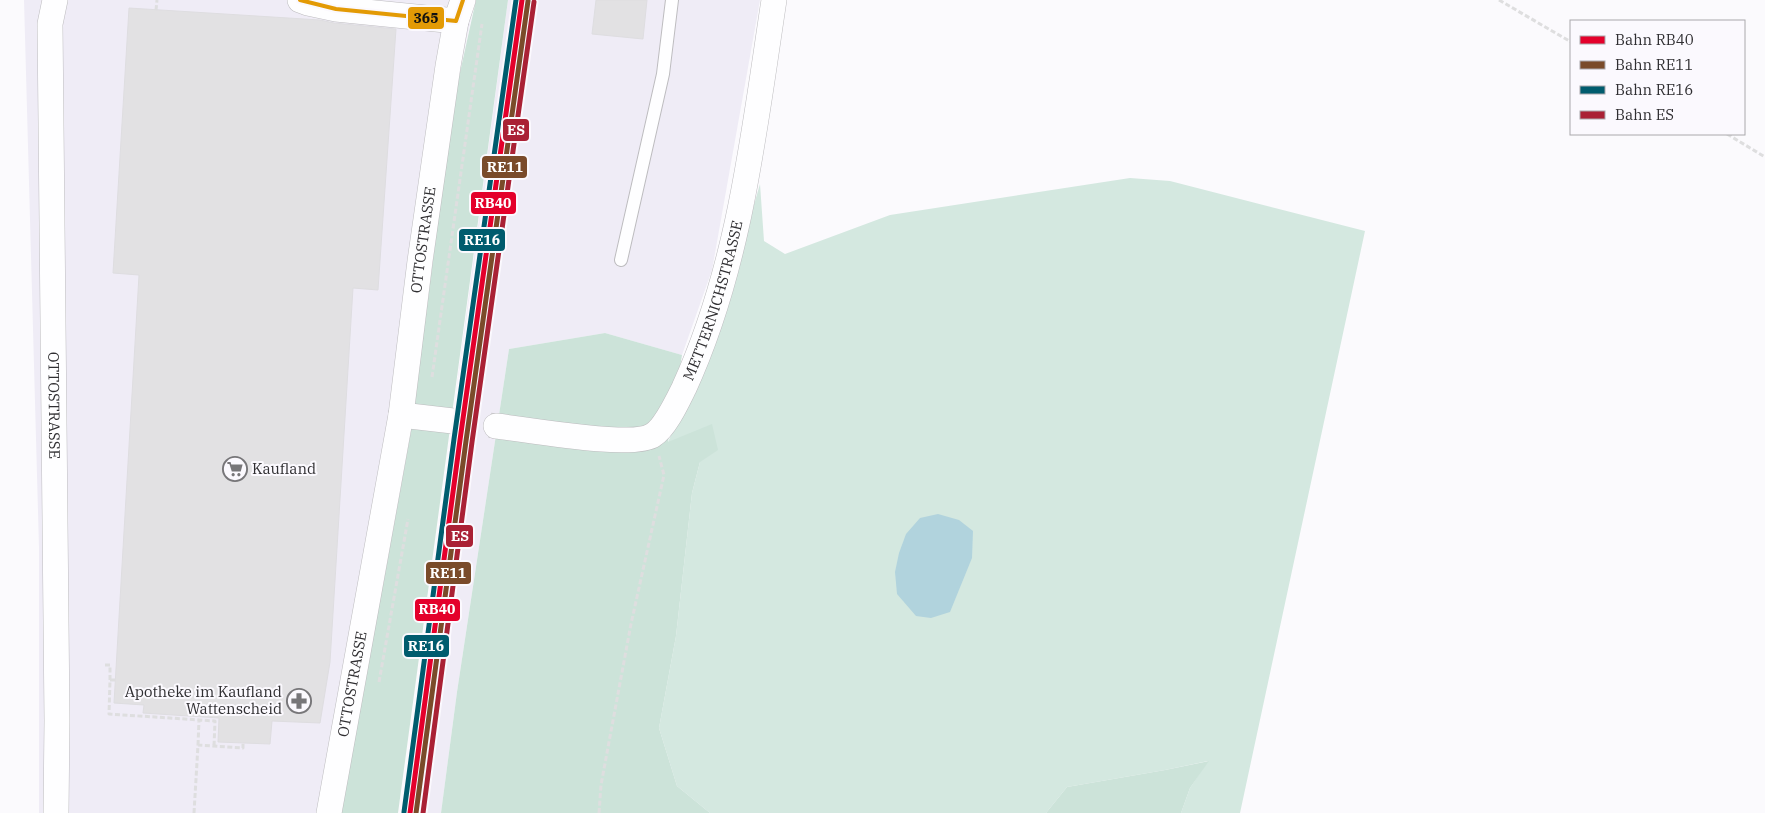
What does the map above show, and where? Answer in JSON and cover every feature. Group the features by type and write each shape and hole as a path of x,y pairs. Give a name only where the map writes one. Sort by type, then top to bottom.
{"street":[{"name":"OTTOSTRASSE","path":"55,0 50,24 58,720 56,813"},
{"name":"OTTOSTRASSE","path":"300,0 336,8 456,7 420,261 401,415 328,813"},
{"name":"METTERNICHSTRASSE","path":"653,436 666,421 678,400 694,365 723,283 748,174 774,0"},
{"path":"401,415 453,421"},
{"path":"496,426 629,441 653,436"}],"lane":[{"path":"621,260 662,74 672,0"}],"path":[{"path":"156,10 157,0"},
{"path":"1499,0 1570,41"},
{"path":"431,379 482,21"},
{"path":"1729,135 1765,157"},
{"path":"599,813 601,785 631,624 664,475 653,436"},
{"path":"105,665 110,665 109,714 215,722 214,746"},
{"path":"110,680 115,680"},
{"path":"194,813 199,720"},
{"path":"198,746 243,748 243,743"}],"shaded area":[{"path":"24,0 475,0 453,104 411,431 383,585 335,813 39,813 39,548"},
{"path":"508,0 760,0 712,270 682,355 605,333 509,349 457,692 441,813 400,813"}],"green space":[{"path":"476,0 508,0 398,813 335,813 383,585 411,431 453,104"},
{"path":"1130,178 1170,181 1365,231 1240,813 1181,813 1190,788 1208,761 1067,787 1046,813 710,813 677,786 659,728 676,636 692,493 700,462 668,442 697,376 729,290 760,184 764,241 785,254 890,215"},
{"path":"605,333 682,355 668,442 712,424 718,450 700,462 692,493 676,636 659,728 677,786 710,813 441,813 457,692 509,349"},
{"path":"1209,761 1190,788 1181,813 1046,813 1067,787"}],"water":[{"path":"938,514 959,520 973,531 972,558 950,612 931,618 916,616 897,594 895,572 899,553 906,534 920,518"}],"building":[{"path":"596,0 647,0 643,39 592,34"},
{"name":"Kaufland","path":"129,8 320,20 396,29 378,290 353,288 330,662 320,723 272,721 270,744 218,742 219,718 143,713 144,705 114,703 139,275 113,273"}],"tunnel":[{"path":"453,421 496,426"}],"rail line":[{"name":"RE16","path":"404,812 516,0"},
{"name":"RB40","path":"410,813 522,0"},
{"name":"RE11","path":"416,813 528,1"},
{"name":"ES","path":"423,813 472,442 534,2"}],"transit line":[{"name":"365","path":"300,0 336,9 456,21 463,0"}],"place":[{"name":"Kaufland","path":"235,469"},
{"name":"Apotheke im Kaufland Wattenscheid","path":"299,701"}]}
